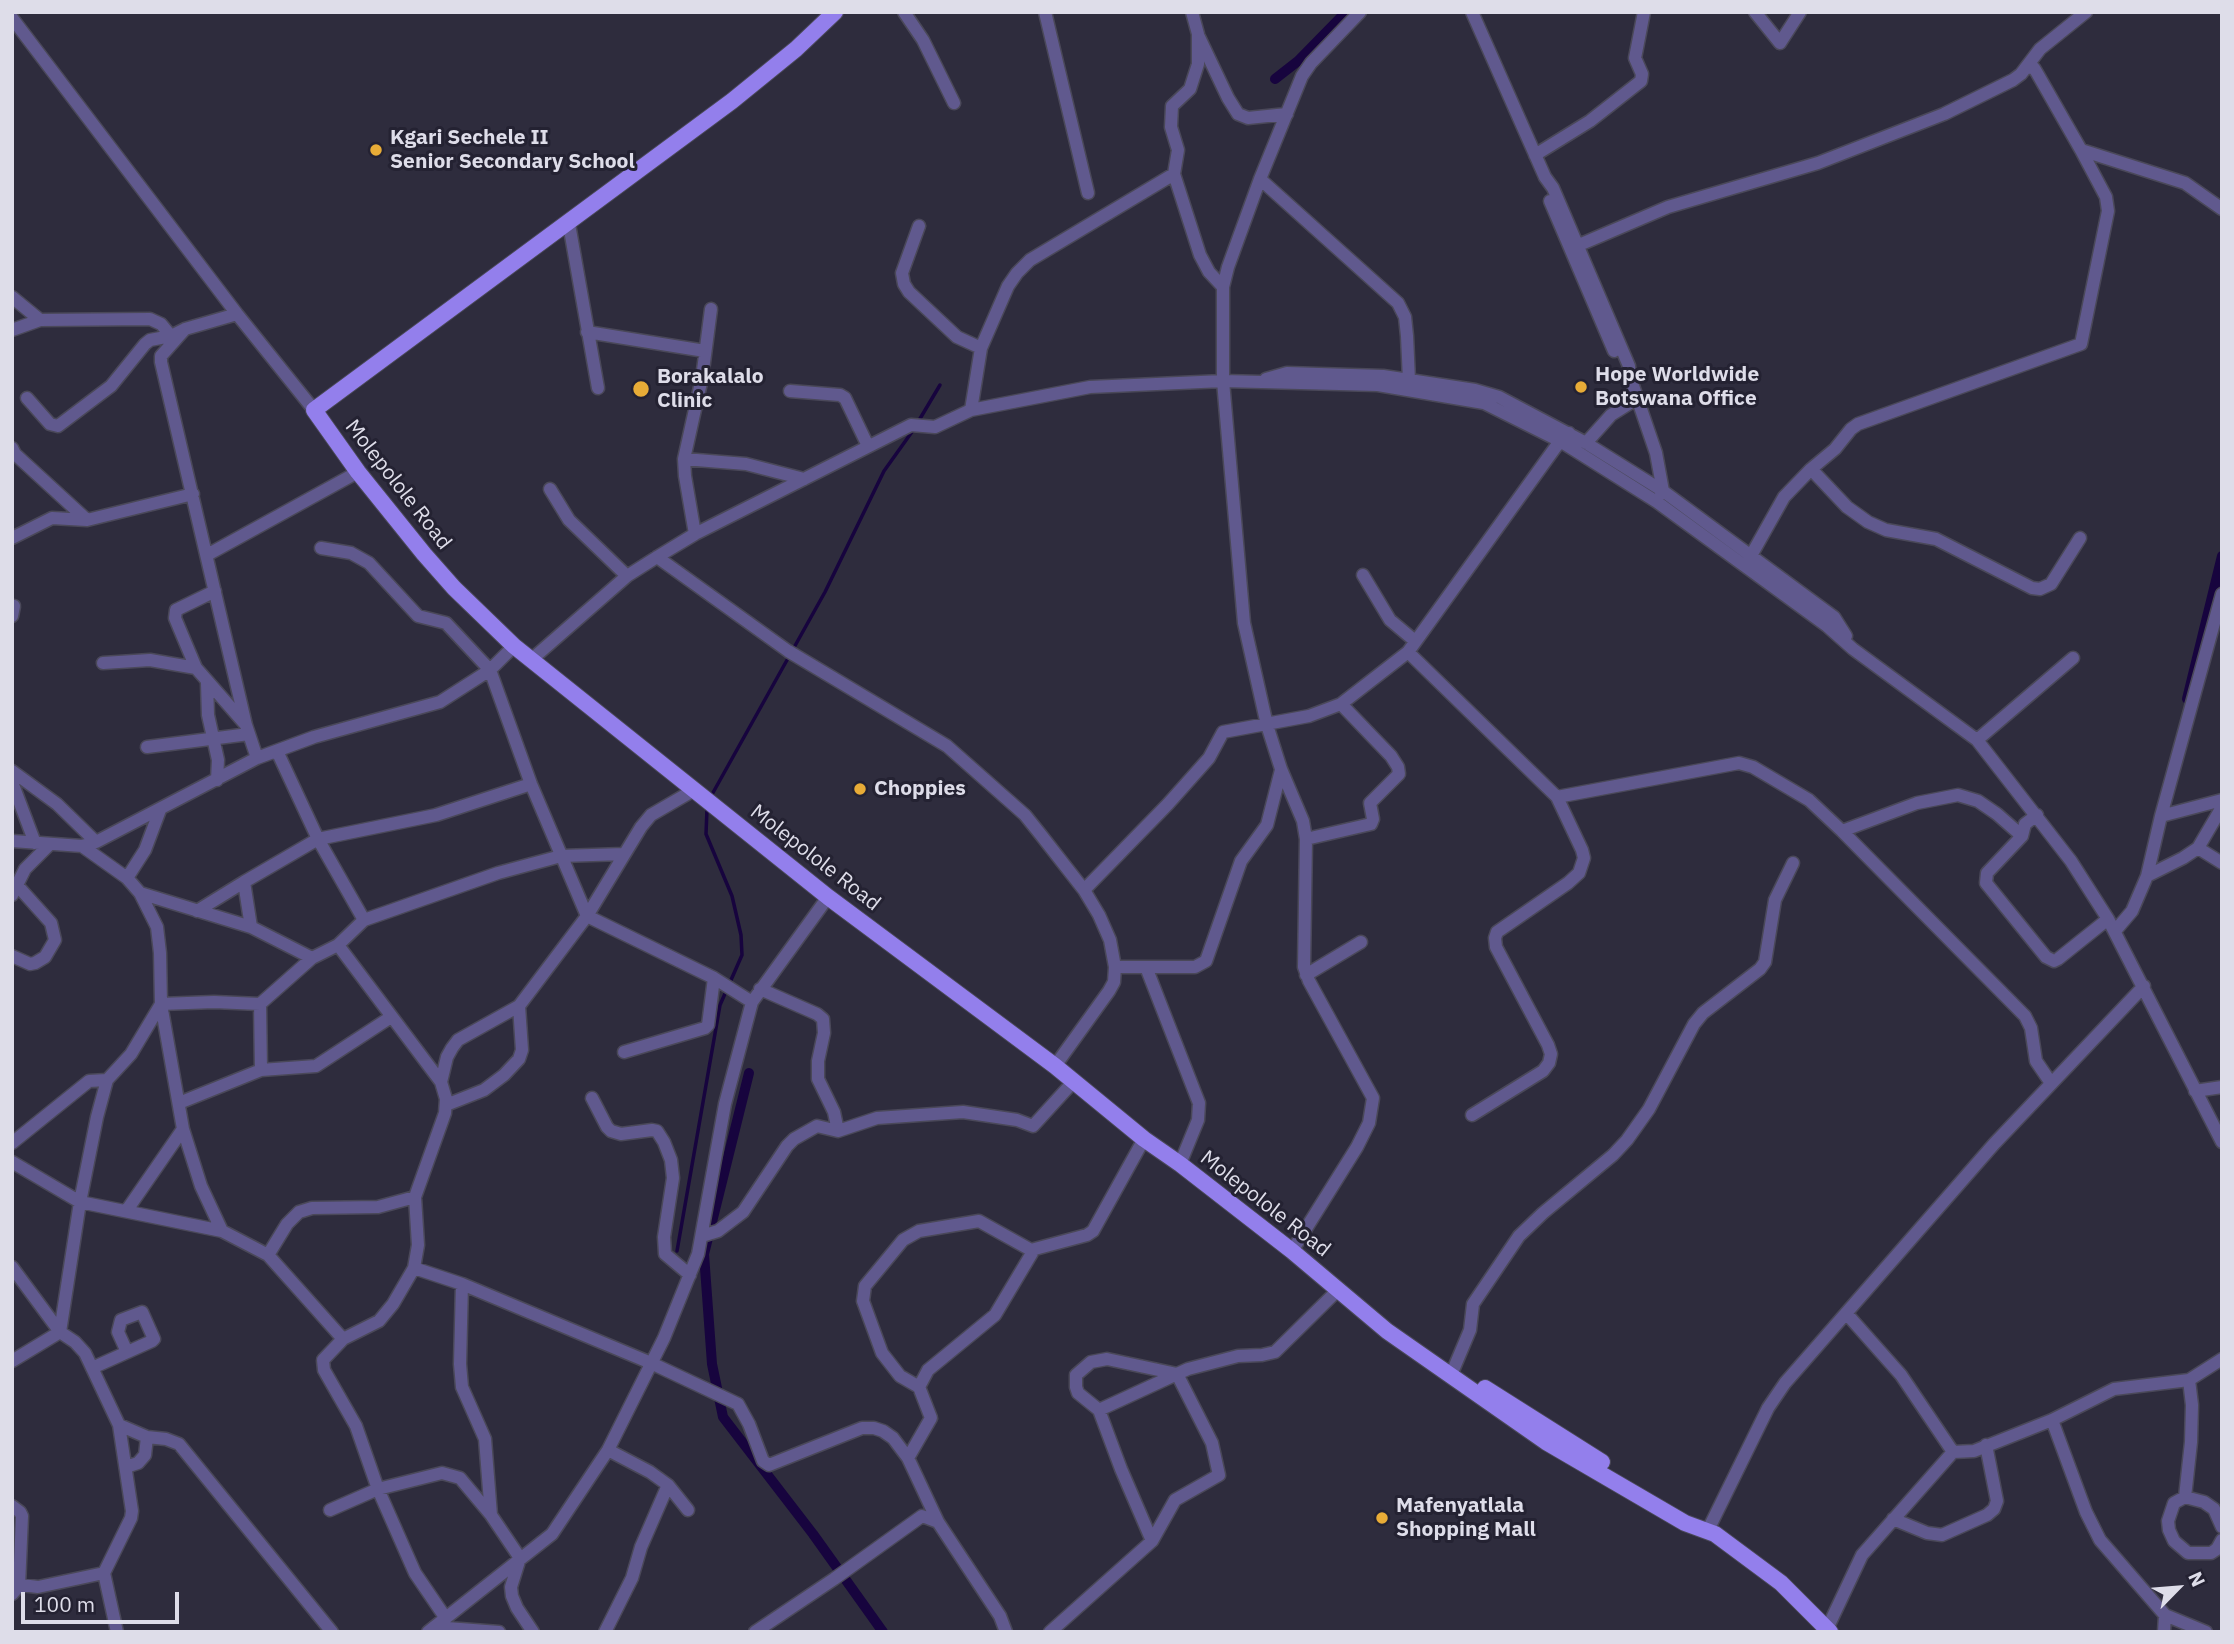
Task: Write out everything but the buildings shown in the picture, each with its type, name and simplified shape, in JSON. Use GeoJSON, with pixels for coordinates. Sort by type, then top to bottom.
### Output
{"type":"FeatureCollection","features":[{"type":"Feature","properties":{"kind":"main road"},"geometry":{"type":"LineString","coordinates":[[314,410],[732,102],[796,50],[835,12]]}},
{"type":"Feature","properties":{"kind":"main road","name":"Molepolole Road"},"geometry":{"type":"LineString","coordinates":[[314,410],[358,472],[454,588],[531,660],[828,897],[1055,1066],[1144,1139],[1292,1251],[1387,1331],[1546,1442],[1685,1523],[1704,1529]]}},
{"type":"Feature","properties":{"kind":"main road","name":"Molepolole Road"},"geometry":{"type":"LineString","coordinates":[[1339,1289],[1454,1368],[1690,1516],[1704,1529],[1781,1583],[1828,1630]]}},
{"type":"Feature","properties":{"kind":"street"},"geometry":{"type":"LineString","coordinates":[[904,12],[923,40],[954,103]]}},
{"type":"Feature","properties":{"kind":"street"},"geometry":{"type":"LineString","coordinates":[[1045,12],[1088,193]]}},
{"type":"Feature","properties":{"kind":"street"},"geometry":{"type":"LineString","coordinates":[[1192,12],[1198,34],[1238,114],[1248,118],[1287,114]]}},
{"type":"Feature","properties":{"kind":"street"},"geometry":{"type":"LineString","coordinates":[[1292,1251],[1357,1147],[1373,1110],[1370,1090],[1306,975],[1303,960],[1306,839],[1300,814],[1281,769],[1267,725],[1244,623],[1223,381],[1223,287],[1260,179],[1302,76],[1360,12]]}},
{"type":"Feature","properties":{"kind":"street"},"geometry":{"type":"LineString","coordinates":[[1472,12],[1578,245],[1581,264]]}},
{"type":"Feature","properties":{"kind":"street"},"geometry":{"type":"LineString","coordinates":[[1535,155],[1590,121],[1641,81],[1642,74],[1635,58],[1644,12]]}},
{"type":"Feature","properties":{"kind":"street"},"geometry":{"type":"LineString","coordinates":[[1755,12],[1780,43],[1800,12]]}},
{"type":"Feature","properties":{"kind":"street"},"geometry":{"type":"LineString","coordinates":[[1578,245],[1668,207],[1818,163],[1944,114],[2013,80],[2040,49],[2086,12]]}},
{"type":"Feature","properties":{"kind":"street"},"geometry":{"type":"LineString","coordinates":[[12,18],[237,314],[314,410]]}},
{"type":"Feature","properties":{"kind":"street"},"geometry":{"type":"LineString","coordinates":[[12,42],[23,31]]}},
{"type":"Feature","properties":{"kind":"street"},"geometry":{"type":"LineString","coordinates":[[1198,34],[1198,64],[1191,89],[1172,106],[1170,115],[1178,150],[1174,174],[1200,255],[1209,272],[1223,287]]}},
{"type":"Feature","properties":{"kind":"street"},"geometry":{"type":"LineString","coordinates":[[1747,562],[1784,498],[1858,424],[2081,344],[2108,211],[2106,197],[2034,68],[2027,67]]}},
{"type":"Feature","properties":{"kind":"street"},"geometry":{"type":"LineString","coordinates":[[2081,150],[2185,183],[2222,209]]}},
{"type":"Feature","properties":{"kind":"street"},"geometry":{"type":"LineString","coordinates":[[971,410],[981,348],[1008,286],[1030,260],[1174,174]]}},
{"type":"Feature","properties":{"kind":"street"},"geometry":{"type":"LineString","coordinates":[[1545,177],[1546,192],[1581,264],[1638,398],[1656,453],[1660,497]]}},
{"type":"Feature","properties":{"kind":"street"},"geometry":{"type":"LineString","coordinates":[[1260,179],[1398,303],[1406,327],[1407,384]]}},
{"type":"Feature","properties":{"kind":"street"},"geometry":{"type":"LineString","coordinates":[[569,224],[598,388]]}},
{"type":"Feature","properties":{"kind":"street"},"geometry":{"type":"LineString","coordinates":[[919,226],[902,273],[904,284],[957,337],[981,348]]}},
{"type":"Feature","properties":{"kind":"street"},"geometry":{"type":"LineString","coordinates":[[12,298],[40,320]]}},
{"type":"Feature","properties":{"kind":"street"},"geometry":{"type":"LineString","coordinates":[[695,534],[684,475],[684,459],[711,309]]}},
{"type":"Feature","properties":{"kind":"street"},"geometry":{"type":"LineString","coordinates":[[27,398],[50,424],[58,426],[111,386],[145,344],[237,314]]}},
{"type":"Feature","properties":{"kind":"street"},"geometry":{"type":"LineString","coordinates":[[12,330],[40,320],[150,319],[161,324],[165,337],[160,356],[247,730],[257,758]]}},
{"type":"Feature","properties":{"kind":"street"},"geometry":{"type":"LineString","coordinates":[[160,356],[185,329]]}},
{"type":"Feature","properties":{"kind":"street"},"geometry":{"type":"LineString","coordinates":[[587,332],[705,351]]}},
{"type":"Feature","properties":{"kind":"street"},"geometry":{"type":"LineString","coordinates":[[531,660],[628,576],[657,557],[695,534],[868,446],[912,425],[934,426],[971,410],[1090,387],[1256,382],[1287,373],[1383,376],[1407,384],[1486,392],[1660,497]]}},
{"type":"Feature","properties":{"kind":"street"},"geometry":{"type":"LineString","coordinates":[[790,391],[840,395],[845,398],[868,446]]}},
{"type":"Feature","properties":{"kind":"street"},"geometry":{"type":"LineString","coordinates":[[1586,443],[1611,415],[1638,398]]}},
{"type":"Feature","properties":{"kind":"street"},"geometry":{"type":"LineString","coordinates":[[1564,437],[1586,443],[1660,497],[1747,562],[1853,649],[1978,740],[2071,861],[2108,919],[2222,1142]]}},
{"type":"Feature","properties":{"kind":"street"},"geometry":{"type":"LineString","coordinates":[[1084,890],[1209,758],[1223,732],[1308,716],[1341,704],[1412,646],[1564,437]]}},
{"type":"Feature","properties":{"kind":"street"},"geometry":{"type":"LineString","coordinates":[[13,452],[86,520]]}},
{"type":"Feature","properties":{"kind":"street"},"geometry":{"type":"LineString","coordinates":[[684,459],[746,464],[804,479]]}},
{"type":"Feature","properties":{"kind":"street"},"geometry":{"type":"LineString","coordinates":[[1811,469],[1847,507],[1868,522],[1886,530],[1936,539],[2032,588],[2040,589],[2051,584],[2080,538]]}},
{"type":"Feature","properties":{"kind":"street"},"geometry":{"type":"LineString","coordinates":[[207,555],[358,472]]}},
{"type":"Feature","properties":{"kind":"street"},"geometry":{"type":"LineString","coordinates":[[550,489],[569,520],[628,576]]}},
{"type":"Feature","properties":{"kind":"street"},"geometry":{"type":"LineString","coordinates":[[12,538],[52,518],[86,520],[192,494]]}},
{"type":"Feature","properties":{"kind":"street"},"geometry":{"type":"LineString","coordinates":[[321,548],[351,553],[369,563],[418,616],[446,623],[490,670],[531,784],[587,916],[714,978],[752,1002]]}},
{"type":"Feature","properties":{"kind":"street"},"geometry":{"type":"LineString","coordinates":[[657,557],[788,651],[947,746],[1026,815],[1084,890],[1099,915],[1110,940],[1115,967],[1114,982],[1109,992],[1055,1066]]}},
{"type":"Feature","properties":{"kind":"street"},"geometry":{"type":"LineString","coordinates":[[1363,575],[1390,620],[1412,646],[1557,797],[1582,850],[1583,865],[1579,873],[1501,928],[1495,938],[1496,947],[1548,1045],[1551,1054],[1549,1063],[1543,1070],[1472,1115]]}},
{"type":"Feature","properties":{"kind":"street"},"geometry":{"type":"LineString","coordinates":[[215,591],[179,609],[175,614],[196,668],[247,730]]}},
{"type":"Feature","properties":{"kind":"street"},"geometry":{"type":"LineString","coordinates":[[2115,932],[2132,911],[2147,876],[2222,593]]}},
{"type":"Feature","properties":{"kind":"street"},"geometry":{"type":"LineString","coordinates":[[12,841],[82,846],[96,842],[257,758],[314,737],[440,702],[490,670],[514,646]]}},
{"type":"Feature","properties":{"kind":"street"},"geometry":{"type":"LineString","coordinates":[[1978,740],[2073,658]]}},
{"type":"Feature","properties":{"kind":"street"},"geometry":{"type":"LineString","coordinates":[[103,663],[150,660],[196,668]]}},
{"type":"Feature","properties":{"kind":"street"},"geometry":{"type":"LineString","coordinates":[[207,682],[208,715],[218,760],[217,780]]}},
{"type":"Feature","properties":{"kind":"street"},"geometry":{"type":"LineString","coordinates":[[1306,839],[1371,824],[1373,819],[1370,803],[1399,774],[1391,757],[1341,704]]}},
{"type":"Feature","properties":{"kind":"street"},"geometry":{"type":"LineString","coordinates":[[147,747],[213,739],[247,730]]}},
{"type":"Feature","properties":{"kind":"street"},"geometry":{"type":"LineString","coordinates":[[277,751],[318,839],[364,920]]}},
{"type":"Feature","properties":{"kind":"street"},"geometry":{"type":"LineString","coordinates":[[1557,797],[1726,765],[1747,764],[1809,800],[2025,1016],[2031,1028],[2036,1060],[2051,1083]]}},
{"type":"Feature","properties":{"kind":"street"},"geometry":{"type":"LineString","coordinates":[[1115,967],[1195,967],[1206,961],[1241,861],[1267,825],[1281,769]]}},
{"type":"Feature","properties":{"kind":"street"},"geometry":{"type":"LineString","coordinates":[[12,771],[57,804],[96,842]]}},
{"type":"Feature","properties":{"kind":"street"},"geometry":{"type":"LineString","coordinates":[[12,782],[35,843]]}},
{"type":"Feature","properties":{"kind":"street"},"geometry":{"type":"LineString","coordinates":[[197,911],[318,839],[436,816],[531,784]]}},
{"type":"Feature","properties":{"kind":"street"},"geometry":{"type":"LineString","coordinates":[[441,1082],[447,1057],[458,1040],[519,1006],[587,916],[651,815],[694,790]]}},
{"type":"Feature","properties":{"kind":"street"},"geometry":{"type":"LineString","coordinates":[[1842,831],[1917,803],[1958,796],[1978,801],[2022,836]]}},
{"type":"Feature","properties":{"kind":"street"},"geometry":{"type":"LineString","coordinates":[[2161,816],[2222,800]]}},
{"type":"Feature","properties":{"kind":"street"},"geometry":{"type":"LineString","coordinates":[[2147,876],[2197,848],[2222,807]]}},
{"type":"Feature","properties":{"kind":"street"},"geometry":{"type":"LineString","coordinates":[[127,878],[145,850],[160,810]]}},
{"type":"Feature","properties":{"kind":"street"},"geometry":{"type":"LineString","coordinates":[[2037,815],[2025,824],[2022,836],[1987,873],[1986,883],[2046,957],[2054,961],[2108,919]]}},
{"type":"Feature","properties":{"kind":"street"},"geometry":{"type":"LineString","coordinates":[[12,956],[30,964],[35,963],[45,957],[55,940],[51,923],[14,890],[25,869],[50,844]]}},
{"type":"Feature","properties":{"kind":"street"},"geometry":{"type":"LineString","coordinates":[[82,846],[127,878],[140,893],[156,927],[160,953],[161,1004],[183,1129],[201,1186],[222,1231]]}},
{"type":"Feature","properties":{"kind":"street"},"geometry":{"type":"LineString","coordinates":[[2197,848],[2222,863]]}},
{"type":"Feature","properties":{"kind":"street"},"geometry":{"type":"LineString","coordinates":[[161,1004],[260,1004],[312,958],[338,945],[364,920],[498,873],[561,856],[624,854]]}},
{"type":"Feature","properties":{"kind":"street"},"geometry":{"type":"LineString","coordinates":[[1454,1368],[1469,1330],[1473,1304],[1519,1236],[1628,1140],[1649,1109],[1694,1024],[1703,1013],[1760,969],[1765,962],[1775,900],[1793,863]]}},
{"type":"Feature","properties":{"kind":"street"},"geometry":{"type":"LineString","coordinates":[[244,883],[251,927]]}},
{"type":"Feature","properties":{"kind":"street"},"geometry":{"type":"LineString","coordinates":[[140,893],[251,927],[312,958]]}},
{"type":"Feature","properties":{"kind":"street"},"geometry":{"type":"LineString","coordinates":[[431,1629],[558,1527],[608,1450],[664,1338],[698,1254],[725,1104],[752,1002],[828,897]]}},
{"type":"Feature","properties":{"kind":"street"},"geometry":{"type":"LineString","coordinates":[[156,927],[170,904]]}},
{"type":"Feature","properties":{"kind":"street"},"geometry":{"type":"LineString","coordinates":[[1306,975],[1361,942]]}},
{"type":"Feature","properties":{"kind":"street"},"geometry":{"type":"LineString","coordinates":[[338,945],[441,1082],[446,1105],[415,1196],[418,1245],[414,1268],[394,1304],[379,1321],[343,1339],[325,1357],[323,1366],[356,1426],[378,1489],[415,1573],[445,1617]]}},
{"type":"Feature","properties":{"kind":"street"},"geometry":{"type":"LineString","coordinates":[[1146,967],[1199,1103],[1198,1120],[1180,1164]]}},
{"type":"Feature","properties":{"kind":"street"},"geometry":{"type":"LineString","coordinates":[[624,1052],[705,1028],[708,1025],[714,978]]}},
{"type":"Feature","properties":{"kind":"street"},"geometry":{"type":"LineString","coordinates":[[1704,1529],[1776,1395],[1994,1144],[2144,986]]}},
{"type":"Feature","properties":{"kind":"street"},"geometry":{"type":"LineString","coordinates":[[760,989],[817,1014],[822,1019],[824,1033],[818,1061],[818,1079],[834,1112],[838,1131]]}},
{"type":"Feature","properties":{"kind":"street"},"geometry":{"type":"LineString","coordinates":[[60,1332],[80,1202],[107,1080],[131,1054],[161,1004]]}},
{"type":"Feature","properties":{"kind":"street"},"geometry":{"type":"LineString","coordinates":[[260,1004],[261,1070]]}},
{"type":"Feature","properties":{"kind":"street"},"geometry":{"type":"LineString","coordinates":[[446,1105],[484,1090],[519,1059],[522,1050],[519,1006]]}},
{"type":"Feature","properties":{"kind":"street"},"geometry":{"type":"LineString","coordinates":[[179,1103],[261,1070],[316,1066],[391,1017]]}},
{"type":"Feature","properties":{"kind":"street"},"geometry":{"type":"LineString","coordinates":[[12,1143],[89,1081],[107,1080]]}},
{"type":"Feature","properties":{"kind":"street"},"geometry":{"type":"LineString","coordinates":[[702,1236],[718,1231],[748,1208],[766,1175],[794,1139],[817,1126],[838,1131],[877,1118],[963,1112],[1017,1120],[1033,1126],[1074,1081]]}},
{"type":"Feature","properties":{"kind":"street"},"geometry":{"type":"LineString","coordinates":[[2195,1091],[2222,1087]]}},
{"type":"Feature","properties":{"kind":"street"},"geometry":{"type":"LineString","coordinates":[[592,1098],[611,1131],[621,1134],[652,1130],[657,1132],[664,1142],[671,1160],[673,1178],[664,1237],[665,1254],[690,1275]]}},
{"type":"Feature","properties":{"kind":"street"},"geometry":{"type":"LineString","coordinates":[[127,1210],[183,1129]]}},
{"type":"Feature","properties":{"kind":"street"},"geometry":{"type":"LineString","coordinates":[[908,1458],[931,1418],[919,1387],[900,1376],[882,1353],[863,1301],[865,1286],[903,1240],[919,1231],[979,1221],[1031,1250],[1087,1236],[1093,1231],[1144,1139]]}},
{"type":"Feature","properties":{"kind":"street"},"geometry":{"type":"LineString","coordinates":[[12,1162],[80,1202],[222,1231],[268,1255],[343,1339]]}},
{"type":"Feature","properties":{"kind":"street"},"geometry":{"type":"LineString","coordinates":[[268,1255],[287,1224],[299,1212],[312,1208],[378,1207],[415,1196]]}},
{"type":"Feature","properties":{"kind":"street"},"geometry":{"type":"LineString","coordinates":[[919,1387],[932,1366],[995,1315],[1032,1253],[1031,1250]]}},
{"type":"Feature","properties":{"kind":"street"},"geometry":{"type":"LineString","coordinates":[[12,1267],[60,1332],[80,1347],[119,1425],[131,1518],[104,1573],[115,1629]]}},
{"type":"Feature","properties":{"kind":"street"},"geometry":{"type":"LineString","coordinates":[[414,1268],[461,1284],[651,1363],[738,1404],[763,1461],[769,1465],[862,1428],[874,1428],[893,1438],[908,1458],[938,1522],[1000,1616],[1006,1632]]}},
{"type":"Feature","properties":{"kind":"street"},"geometry":{"type":"LineString","coordinates":[[461,1284],[462,1387],[485,1438],[491,1515]]}},
{"type":"Feature","properties":{"kind":"street"},"geometry":{"type":"LineString","coordinates":[[1099,1410],[1177,1374],[1238,1356],[1262,1356],[1275,1352],[1339,1289]]}},
{"type":"Feature","properties":{"kind":"street"},"geometry":{"type":"LineString","coordinates":[[1846,1313],[1901,1376],[1953,1452]]}},
{"type":"Feature","properties":{"kind":"street"},"geometry":{"type":"LineString","coordinates":[[12,1361],[60,1332]]}},
{"type":"Feature","properties":{"kind":"street"},"geometry":{"type":"LineString","coordinates":[[92,1368],[127,1352]]}},
{"type":"Feature","properties":{"kind":"street"},"geometry":{"type":"LineString","coordinates":[[1152,1541],[1099,1410],[1082,1396],[1076,1387],[1076,1375],[1091,1362],[1107,1359],[1177,1374]]}},
{"type":"Feature","properties":{"kind":"street"},"geometry":{"type":"LineString","coordinates":[[1828,1630],[1862,1555],[1953,1452],[1974,1451],[2052,1420],[2114,1390],[2189,1380],[2222,1360]]}},
{"type":"Feature","properties":{"kind":"street"},"geometry":{"type":"LineString","coordinates":[[1050,1632],[1152,1541],[1175,1500],[1219,1475],[1212,1443],[1177,1374]]}},
{"type":"Feature","properties":{"kind":"street"},"geometry":{"type":"LineString","coordinates":[[2185,1497],[2192,1418],[2189,1380]]}},
{"type":"Feature","properties":{"kind":"street"},"geometry":{"type":"LineString","coordinates":[[2052,1420],[2086,1512],[2100,1540],[2165,1615],[2206,1632]]}},
{"type":"Feature","properties":{"kind":"street"},"geometry":{"type":"LineString","coordinates":[[119,1425],[147,1437],[166,1439],[179,1444],[332,1632]]}},
{"type":"Feature","properties":{"kind":"street"},"geometry":{"type":"LineString","coordinates":[[126,1467],[138,1463],[145,1454],[147,1437]]}},
{"type":"Feature","properties":{"kind":"street"},"geometry":{"type":"LineString","coordinates":[[1893,1518],[1927,1533],[1942,1535],[1987,1515],[1997,1501],[1986,1445]]}},
{"type":"Feature","properties":{"kind":"street"},"geometry":{"type":"LineString","coordinates":[[608,1450],[650,1472],[667,1485],[688,1510]]}},
{"type":"Feature","properties":{"kind":"street"},"geometry":{"type":"LineString","coordinates":[[330,1510],[378,1489],[449,1473],[460,1478],[491,1515],[520,1558]]}},
{"type":"Feature","properties":{"kind":"street"},"geometry":{"type":"LineString","coordinates":[[605,1632],[632,1578],[640,1547],[667,1485]]}},
{"type":"Feature","properties":{"kind":"street"},"geometry":{"type":"LineString","coordinates":[[2222,1527],[2214,1509],[2204,1502],[2185,1497],[2174,1503],[2168,1521],[2169,1530],[2180,1548],[2188,1553],[2204,1554],[2217,1549],[2222,1540]]}},
{"type":"Feature","properties":{"kind":"street"},"geometry":{"type":"LineString","coordinates":[[12,1506],[19,1510],[22,1516],[14,1588],[47,1586],[104,1573]]}},
{"type":"Feature","properties":{"kind":"street"},"geometry":{"type":"LineString","coordinates":[[755,1632],[922,1516],[938,1522]]}},
{"type":"Feature","properties":{"kind":"street"},"geometry":{"type":"LineString","coordinates":[[520,1558],[511,1587],[512,1596],[533,1632]]}},
{"type":"Feature","properties":{"kind":"street"},"geometry":{"type":"LineString","coordinates":[[2164,1632],[2165,1615]]}},
{"type":"Feature","properties":{"kind":"street"},"geometry":{"type":"LineString","coordinates":[[431,1629],[499,1632]]}},
{"type":"Feature","properties":{"kind":"waterway"},"geometry":{"type":"LineString","coordinates":[[1275,79],[1298,61],[1346,12]]}},
{"type":"Feature","properties":{"kind":"waterway"},"geometry":{"type":"LineString","coordinates":[[918,422],[940,385]]}},
{"type":"Feature","properties":{"kind":"waterway"},"geometry":{"type":"LineString","coordinates":[[710,798],[825,592],[884,471],[914,429]]}},
{"type":"Feature","properties":{"kind":"waterway"},"geometry":{"type":"LineString","coordinates":[[2187,699],[2222,556]]}},
{"type":"Feature","properties":{"kind":"waterway"},"geometry":{"type":"LineString","coordinates":[[677,1251],[720,1005],[742,955],[741,935],[732,896],[706,834],[707,809]]}},
{"type":"Feature","properties":{"kind":"waterway"},"geometry":{"type":"LineString","coordinates":[[749,1073],[704,1254],[712,1364],[723,1417],[813,1534],[883,1632]]}},
{"type":"Feature","properties":{"kind":"place","name":"Kgari Sechele II Senior Secondary School"},"geometry":{"type":"Point","coordinates":[376,150]}},
{"type":"Feature","properties":{"kind":"place","name":"Hope Worldwide Botswana Office"},"geometry":{"type":"Point","coordinates":[1581,387]}},
{"type":"Feature","properties":{"kind":"place","name":"Borakalalo Clinic"},"geometry":{"type":"Point","coordinates":[641,389]}},
{"type":"Feature","properties":{"kind":"place","name":"Choppies"},"geometry":{"type":"Point","coordinates":[860,789]}},
{"type":"Feature","properties":{"kind":"place","name":"Mafenyatlala Shopping Mall"},"geometry":{"type":"Point","coordinates":[1382,1518]}}]}
